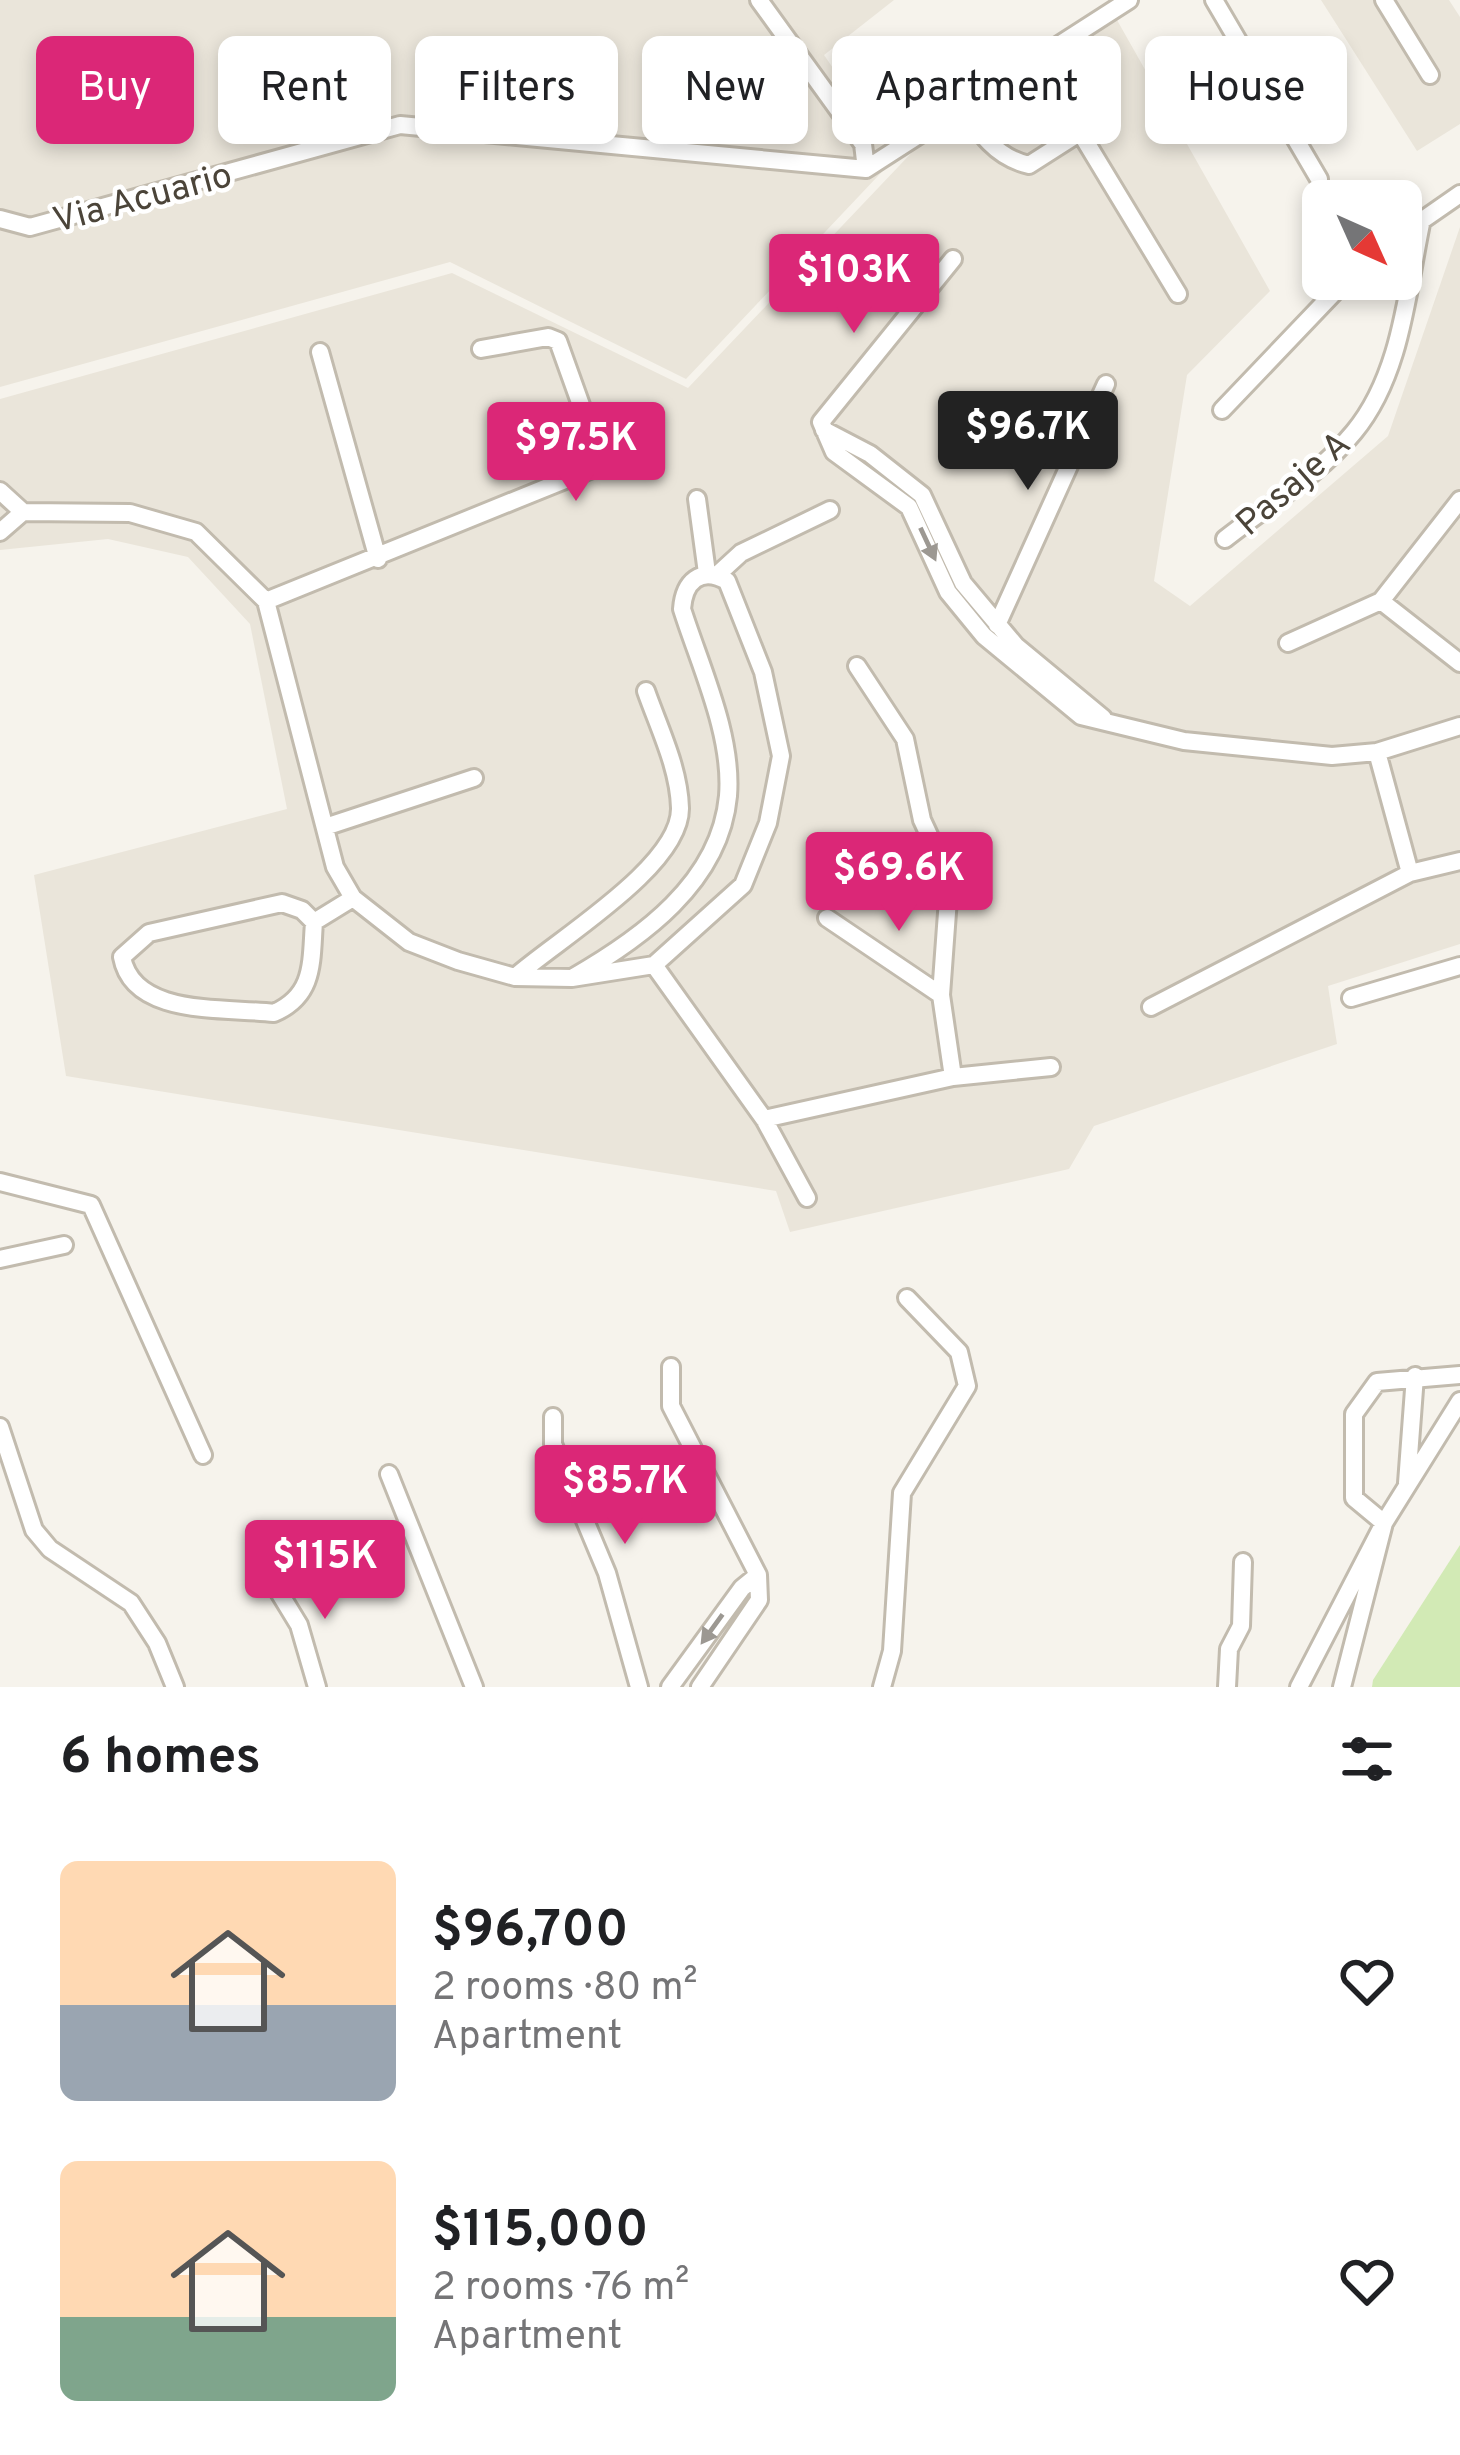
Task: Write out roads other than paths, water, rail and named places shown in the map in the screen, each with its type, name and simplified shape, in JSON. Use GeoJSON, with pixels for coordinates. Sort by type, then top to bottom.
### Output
{"type":"FeatureCollection","features":[{"type":"Feature","properties":{"kind":"street"},"geometry":{"type":"LineString","coordinates":[[758,0],[863,144],[866,169],[901,144]]}},
{"type":"Feature","properties":{"kind":"street"},"geometry":{"type":"LineString","coordinates":[[1073,36],[1129,0]]}},
{"type":"Feature","properties":{"kind":"street"},"geometry":{"type":"LineString","coordinates":[[1214,0],[1319,179]]}},
{"type":"Feature","properties":{"kind":"street"},"geometry":{"type":"LineString","coordinates":[[1384,0],[1430,75]]}},
{"type":"Feature","properties":{"kind":"street","name":"Via Acuario"},"geometry":{"type":"LineString","coordinates":[[0,219],[30,227],[400,125],[866,169]]}},
{"type":"Feature","properties":{"kind":"street"},"geometry":{"type":"LineString","coordinates":[[992,144],[997,153],[1029,165],[1062,144]]}},
{"type":"Feature","properties":{"kind":"street"},"geometry":{"type":"LineString","coordinates":[[1087,144],[1178,294]]}},
{"type":"Feature","properties":{"kind":"street"},"geometry":{"type":"LineString","coordinates":[[1422,219],[1460,194]]}},
{"type":"Feature","properties":{"kind":"street"},"geometry":{"type":"LineString","coordinates":[[953,259],[822,414],[824,430],[834,452],[909,507],[948,592],[1004,658],[1081,716],[1184,741],[1252,750],[1377,752],[1460,727]]}},
{"type":"Feature","properties":{"kind":"street"},"geometry":{"type":"LineString","coordinates":[[1222,410],[1327,300]]}},
{"type":"Feature","properties":{"kind":"street","name":"Pasaje A"},"geometry":{"type":"LineString","coordinates":[[1225,539],[1320,466],[1355,430],[1376,398],[1405,300]]}},
{"type":"Feature","properties":{"kind":"street"},"geometry":{"type":"LineString","coordinates":[[266,601],[597,467],[600,458],[558,341],[548,337],[482,349]]}},
{"type":"Feature","properties":{"kind":"street"},"geometry":{"type":"LineString","coordinates":[[320,352],[378,559]]}},
{"type":"Feature","properties":{"kind":"street"},"geometry":{"type":"LineString","coordinates":[[997,625],[1106,384]]}},
{"type":"Feature","properties":{"kind":"street"},"geometry":{"type":"LineString","coordinates":[[824,430],[843,437],[922,495],[963,583],[997,625],[1103,718]]}},
{"type":"Feature","properties":{"kind":"street"},"geometry":{"type":"LineString","coordinates":[[0,491],[23,512]]}},
{"type":"Feature","properties":{"kind":"street"},"geometry":{"type":"LineString","coordinates":[[697,499],[712,574]]}},
{"type":"Feature","properties":{"kind":"street"},"geometry":{"type":"LineString","coordinates":[[1288,643],[1381,601],[1460,500]]}},
{"type":"Feature","properties":{"kind":"street"},"geometry":{"type":"LineString","coordinates":[[572,978],[627,947],[672,907],[710,856],[728,797],[724,751],[682,609],[689,584],[830,510]]}},
{"type":"Feature","properties":{"kind":"street"},"geometry":{"type":"LineString","coordinates":[[0,532],[23,512],[130,513],[196,532],[266,601],[335,867],[353,898],[409,942],[515,976],[572,978],[653,965],[742,885],[768,823],[781,756],[764,672],[727,581],[712,574]]}},
{"type":"Feature","properties":{"kind":"street"},"geometry":{"type":"LineString","coordinates":[[1381,601],[1460,663]]}},
{"type":"Feature","properties":{"kind":"street"},"geometry":{"type":"LineString","coordinates":[[857,666],[905,739],[922,820],[942,863],[949,899],[941,994],[953,1076]]}},
{"type":"Feature","properties":{"kind":"street"},"geometry":{"type":"LineString","coordinates":[[515,976],[641,875],[675,836],[680,809],[674,770],[646,692]]}},
{"type":"Feature","properties":{"kind":"street"},"geometry":{"type":"LineString","coordinates":[[1377,752],[1410,873]]}},
{"type":"Feature","properties":{"kind":"street"},"geometry":{"type":"LineString","coordinates":[[325,827],[474,778]]}},
{"type":"Feature","properties":{"kind":"street"},"geometry":{"type":"LineString","coordinates":[[1151,1007],[1410,873],[1460,861]]}},
{"type":"Feature","properties":{"kind":"street"},"geometry":{"type":"LineString","coordinates":[[314,922],[353,898]]}},
{"type":"Feature","properties":{"kind":"street"},"geometry":{"type":"LineString","coordinates":[[282,903],[302,910],[314,922],[310,978],[302,994],[274,1013],[151,998],[125,976],[122,957],[149,933],[282,903]]}},
{"type":"Feature","properties":{"kind":"street"},"geometry":{"type":"LineString","coordinates":[[827,918],[941,994]]}},
{"type":"Feature","properties":{"kind":"street"},"geometry":{"type":"LineString","coordinates":[[653,965],[764,1120],[807,1198]]}},
{"type":"Feature","properties":{"kind":"street"},"geometry":{"type":"LineString","coordinates":[[1351,998],[1460,967]]}},
{"type":"Feature","properties":{"kind":"street"},"geometry":{"type":"LineString","coordinates":[[764,1120],[953,1076],[1051,1067]]}},
{"type":"Feature","properties":{"kind":"street"},"geometry":{"type":"LineString","coordinates":[[0,1182],[91,1204],[203,1455]]}},
{"type":"Feature","properties":{"kind":"street"},"geometry":{"type":"LineString","coordinates":[[0,1258],[64,1245]]}},
{"type":"Feature","properties":{"kind":"street"},"geometry":{"type":"LineString","coordinates":[[882,1687],[892,1651],[902,1492],[967,1386],[959,1352],[907,1298]]}},
{"type":"Feature","properties":{"kind":"street"},"geometry":{"type":"LineString","coordinates":[[671,1367],[671,1406],[758,1576],[759,1600],[700,1687]]}},
{"type":"Feature","properties":{"kind":"street"},"geometry":{"type":"LineString","coordinates":[[1384,1523],[1354,1498],[1354,1414],[1377,1382],[1460,1375]]}},
{"type":"Feature","properties":{"kind":"street"},"geometry":{"type":"LineString","coordinates":[[1406,1487],[1415,1376]]}},
{"type":"Feature","properties":{"kind":"street"},"geometry":{"type":"LineString","coordinates":[[1299,1687],[1384,1523],[1460,1401]]}},
{"type":"Feature","properties":{"kind":"street"},"geometry":{"type":"LineString","coordinates":[[553,1417],[553,1444],[607,1573],[639,1687]]}},
{"type":"Feature","properties":{"kind":"street"},"geometry":{"type":"LineString","coordinates":[[0,1426],[34,1530],[50,1549],[131,1604],[157,1643],[175,1687]]}},
{"type":"Feature","properties":{"kind":"street"},"geometry":{"type":"LineString","coordinates":[[389,1474],[474,1687]]}},
{"type":"Feature","properties":{"kind":"street"},"geometry":{"type":"LineString","coordinates":[[1342,1687],[1384,1523]]}},
{"type":"Feature","properties":{"kind":"street"},"geometry":{"type":"LineString","coordinates":[[1227,1687],[1228,1649],[1241,1626],[1243,1562]]}},
{"type":"Feature","properties":{"kind":"street"},"geometry":{"type":"LineString","coordinates":[[670,1687],[742,1588],[758,1576]]}},
{"type":"Feature","properties":{"kind":"street"},"geometry":{"type":"LineString","coordinates":[[274,1584],[298,1625],[317,1687]]}}]}
